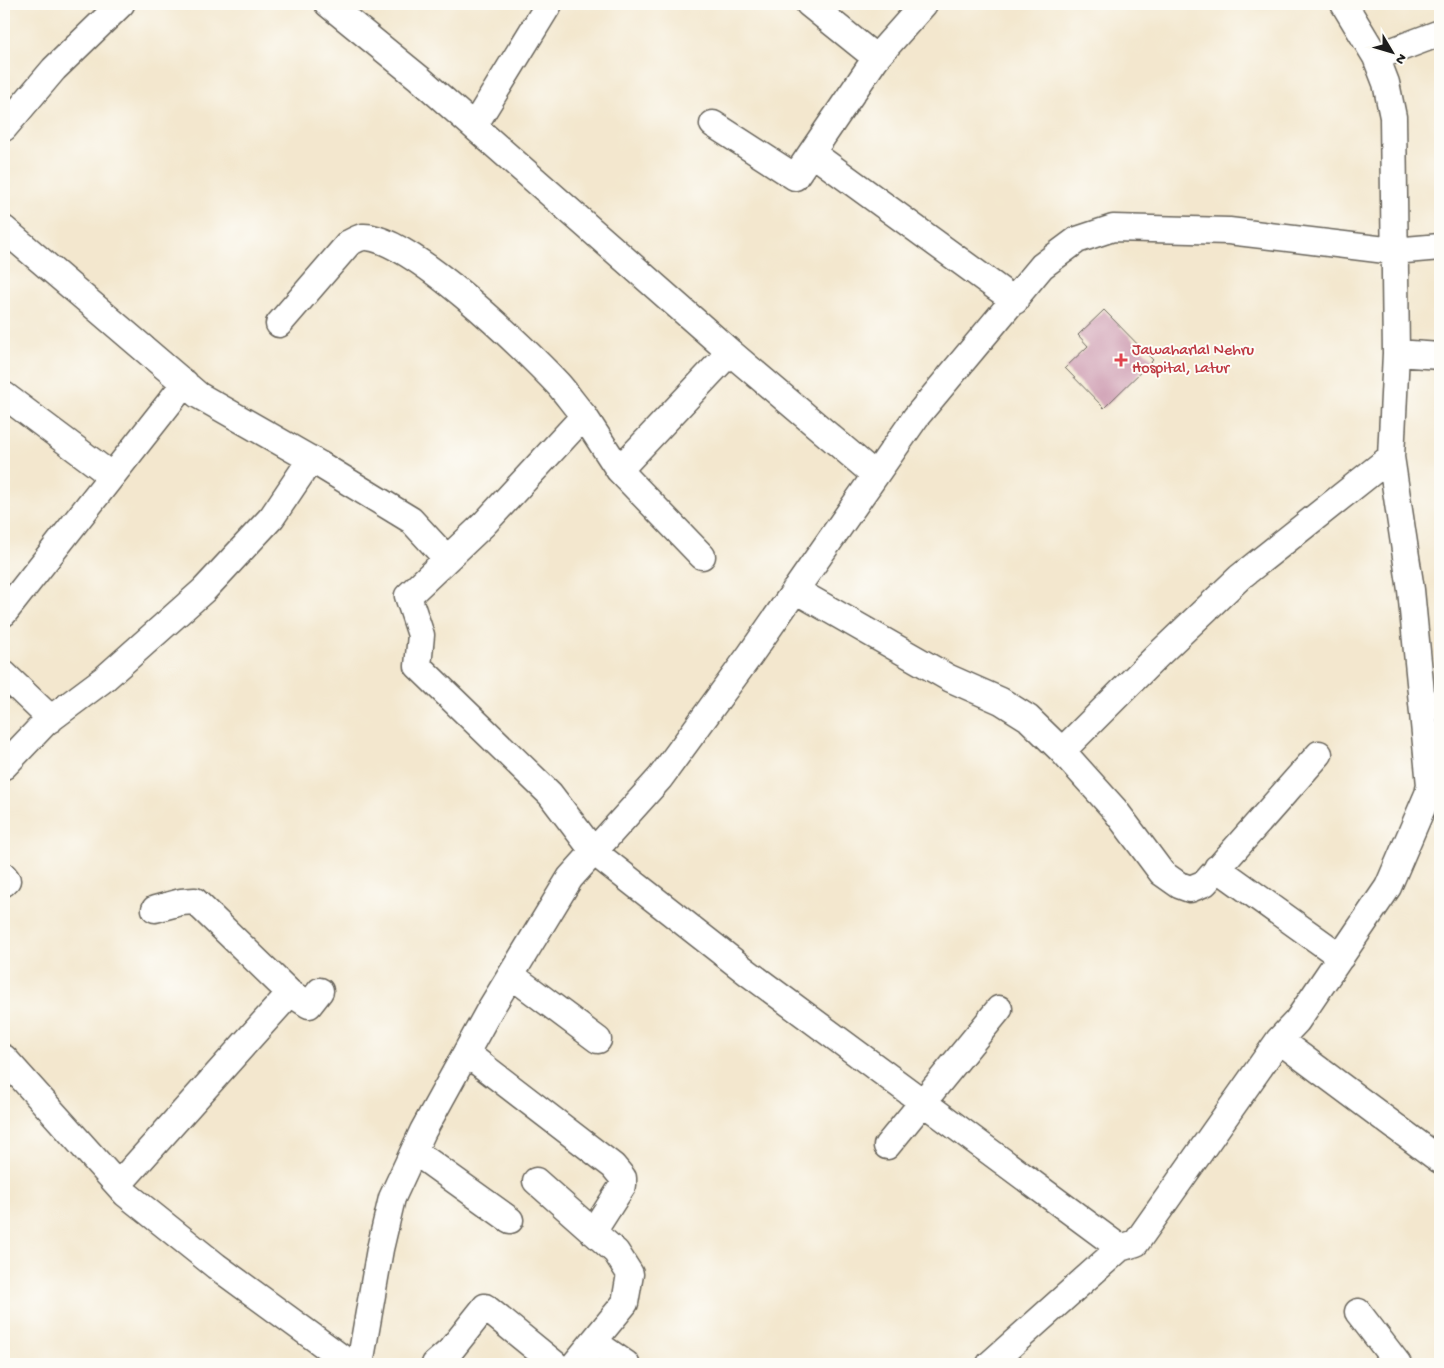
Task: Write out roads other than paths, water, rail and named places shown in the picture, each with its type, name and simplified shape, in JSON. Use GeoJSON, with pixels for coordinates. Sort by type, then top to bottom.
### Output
{"type":"FeatureCollection","features":[{"type":"Feature","properties":{"kind":"street"},"geometry":{"type":"LineString","coordinates":[[4,128],[54,69],[122,4]]}},
{"type":"Feature","properties":{"kind":"street"},"geometry":{"type":"LineString","coordinates":[[328,4],[474,126],[730,352],[876,475]]}},
{"type":"Feature","properties":{"kind":"street"},"geometry":{"type":"LineString","coordinates":[[474,126],[549,4]]}},
{"type":"Feature","properties":{"kind":"street"},"geometry":{"type":"LineString","coordinates":[[809,4],[876,58]]}},
{"type":"Feature","properties":{"kind":"street"},"geometry":{"type":"LineString","coordinates":[[713,124],[795,177],[876,58],[924,4]]}},
{"type":"Feature","properties":{"kind":"street"},"geometry":{"type":"LineString","coordinates":[[1005,1360],[1120,1248],[1136,1243],[1279,1040],[1297,1021],[1388,887],[1435,788],[1411,590],[1391,458],[1396,353],[1393,118],[1386,83],[1376,57],[1344,4]]}},
{"type":"Feature","properties":{"kind":"street"},"geometry":{"type":"LineString","coordinates":[[1376,57],[1440,33]]}},
{"type":"Feature","properties":{"kind":"street"},"geometry":{"type":"LineString","coordinates":[[812,153],[1015,301]]}},
{"type":"Feature","properties":{"kind":"street"},"geometry":{"type":"LineString","coordinates":[[4,228],[198,395],[311,459],[411,520],[447,559]]}},
{"type":"Feature","properties":{"kind":"street"},"geometry":{"type":"LineString","coordinates":[[360,1364],[380,1249],[392,1198],[414,1151],[466,1054],[570,878],[660,778],[916,417],[1015,301],[1042,266],[1077,240],[1112,228],[1229,231],[1394,252],[1440,247]]}},
{"type":"Feature","properties":{"kind":"street"},"geometry":{"type":"LineString","coordinates":[[279,324],[349,243],[362,237],[383,241],[414,258],[489,317],[558,384],[584,416],[620,470],[702,556]]}},
{"type":"Feature","properties":{"kind":"street"},"geometry":{"type":"LineString","coordinates":[[620,470],[730,352]]}},
{"type":"Feature","properties":{"kind":"street"},"geometry":{"type":"LineString","coordinates":[[1396,353],[1440,356]]}},
{"type":"Feature","properties":{"kind":"street"},"geometry":{"type":"LineString","coordinates":[[4,613],[185,383]]}},
{"type":"Feature","properties":{"kind":"street"},"geometry":{"type":"LineString","coordinates":[[4,395],[112,476]]}},
{"type":"Feature","properties":{"kind":"street"},"geometry":{"type":"LineString","coordinates":[[584,416],[484,524],[408,596],[421,636],[418,666],[550,794],[594,852],[747,972],[1120,1248]]}},
{"type":"Feature","properties":{"kind":"street"},"geometry":{"type":"LineString","coordinates":[[1062,751],[1157,656],[1240,577],[1391,458]]}},
{"type":"Feature","properties":{"kind":"street"},"geometry":{"type":"LineString","coordinates":[[4,766],[51,719],[104,678],[204,590],[272,518],[311,459]]}},
{"type":"Feature","properties":{"kind":"street"},"geometry":{"type":"LineString","coordinates":[[795,590],[949,678],[1000,701],[1028,718],[1062,751],[1114,810],[1162,873],[1179,885],[1190,889],[1205,883],[1319,754]]}},
{"type":"Feature","properties":{"kind":"street"},"geometry":{"type":"LineString","coordinates":[[4,674],[51,719]]}},
{"type":"Feature","properties":{"kind":"street"},"geometry":{"type":"LineString","coordinates":[[1217,868],[1340,957]]}},
{"type":"Feature","properties":{"kind":"street"},"geometry":{"type":"LineString","coordinates":[[4,876],[7,880],[4,883]]}},
{"type":"Feature","properties":{"kind":"street"},"geometry":{"type":"LineString","coordinates":[[154,909],[181,902],[195,901],[290,993],[309,1006],[320,991]]}},
{"type":"Feature","properties":{"kind":"street"},"geometry":{"type":"LineString","coordinates":[[511,975],[598,1040]]}},
{"type":"Feature","properties":{"kind":"street"},"geometry":{"type":"LineString","coordinates":[[118,1185],[290,993]]}},
{"type":"Feature","properties":{"kind":"street"},"geometry":{"type":"LineString","coordinates":[[887,1146],[999,1009]]}},
{"type":"Feature","properties":{"kind":"street"},"geometry":{"type":"LineString","coordinates":[[1279,1040],[1440,1160]]}},
{"type":"Feature","properties":{"kind":"street"},"geometry":{"type":"LineString","coordinates":[[466,1054],[613,1166],[622,1178],[623,1185],[593,1232]]}},
{"type":"Feature","properties":{"kind":"street"},"geometry":{"type":"LineString","coordinates":[[4,1058],[126,1194],[216,1266],[350,1364]]}},
{"type":"Feature","properties":{"kind":"street"},"geometry":{"type":"LineString","coordinates":[[414,1151],[510,1220]]}},
{"type":"Feature","properties":{"kind":"street"},"geometry":{"type":"LineString","coordinates":[[536,1181],[616,1252],[630,1274],[625,1303],[575,1364]]}},
{"type":"Feature","properties":{"kind":"street"},"geometry":{"type":"LineString","coordinates":[[435,1364],[450,1351],[485,1307],[555,1364]]}},
{"type":"Feature","properties":{"kind":"street"},"geometry":{"type":"LineString","coordinates":[[1358,1312],[1398,1364]]}},
{"type":"Feature","properties":{"kind":"street"},"geometry":{"type":"LineString","coordinates":[[594,1342],[626,1364]]}},
{"type":"Feature","properties":{"kind":"place","name":"Jawaharlal Nehru Hospital, Latur"},"geometry":{"type":"Point","coordinates":[1121,360]}}]}
